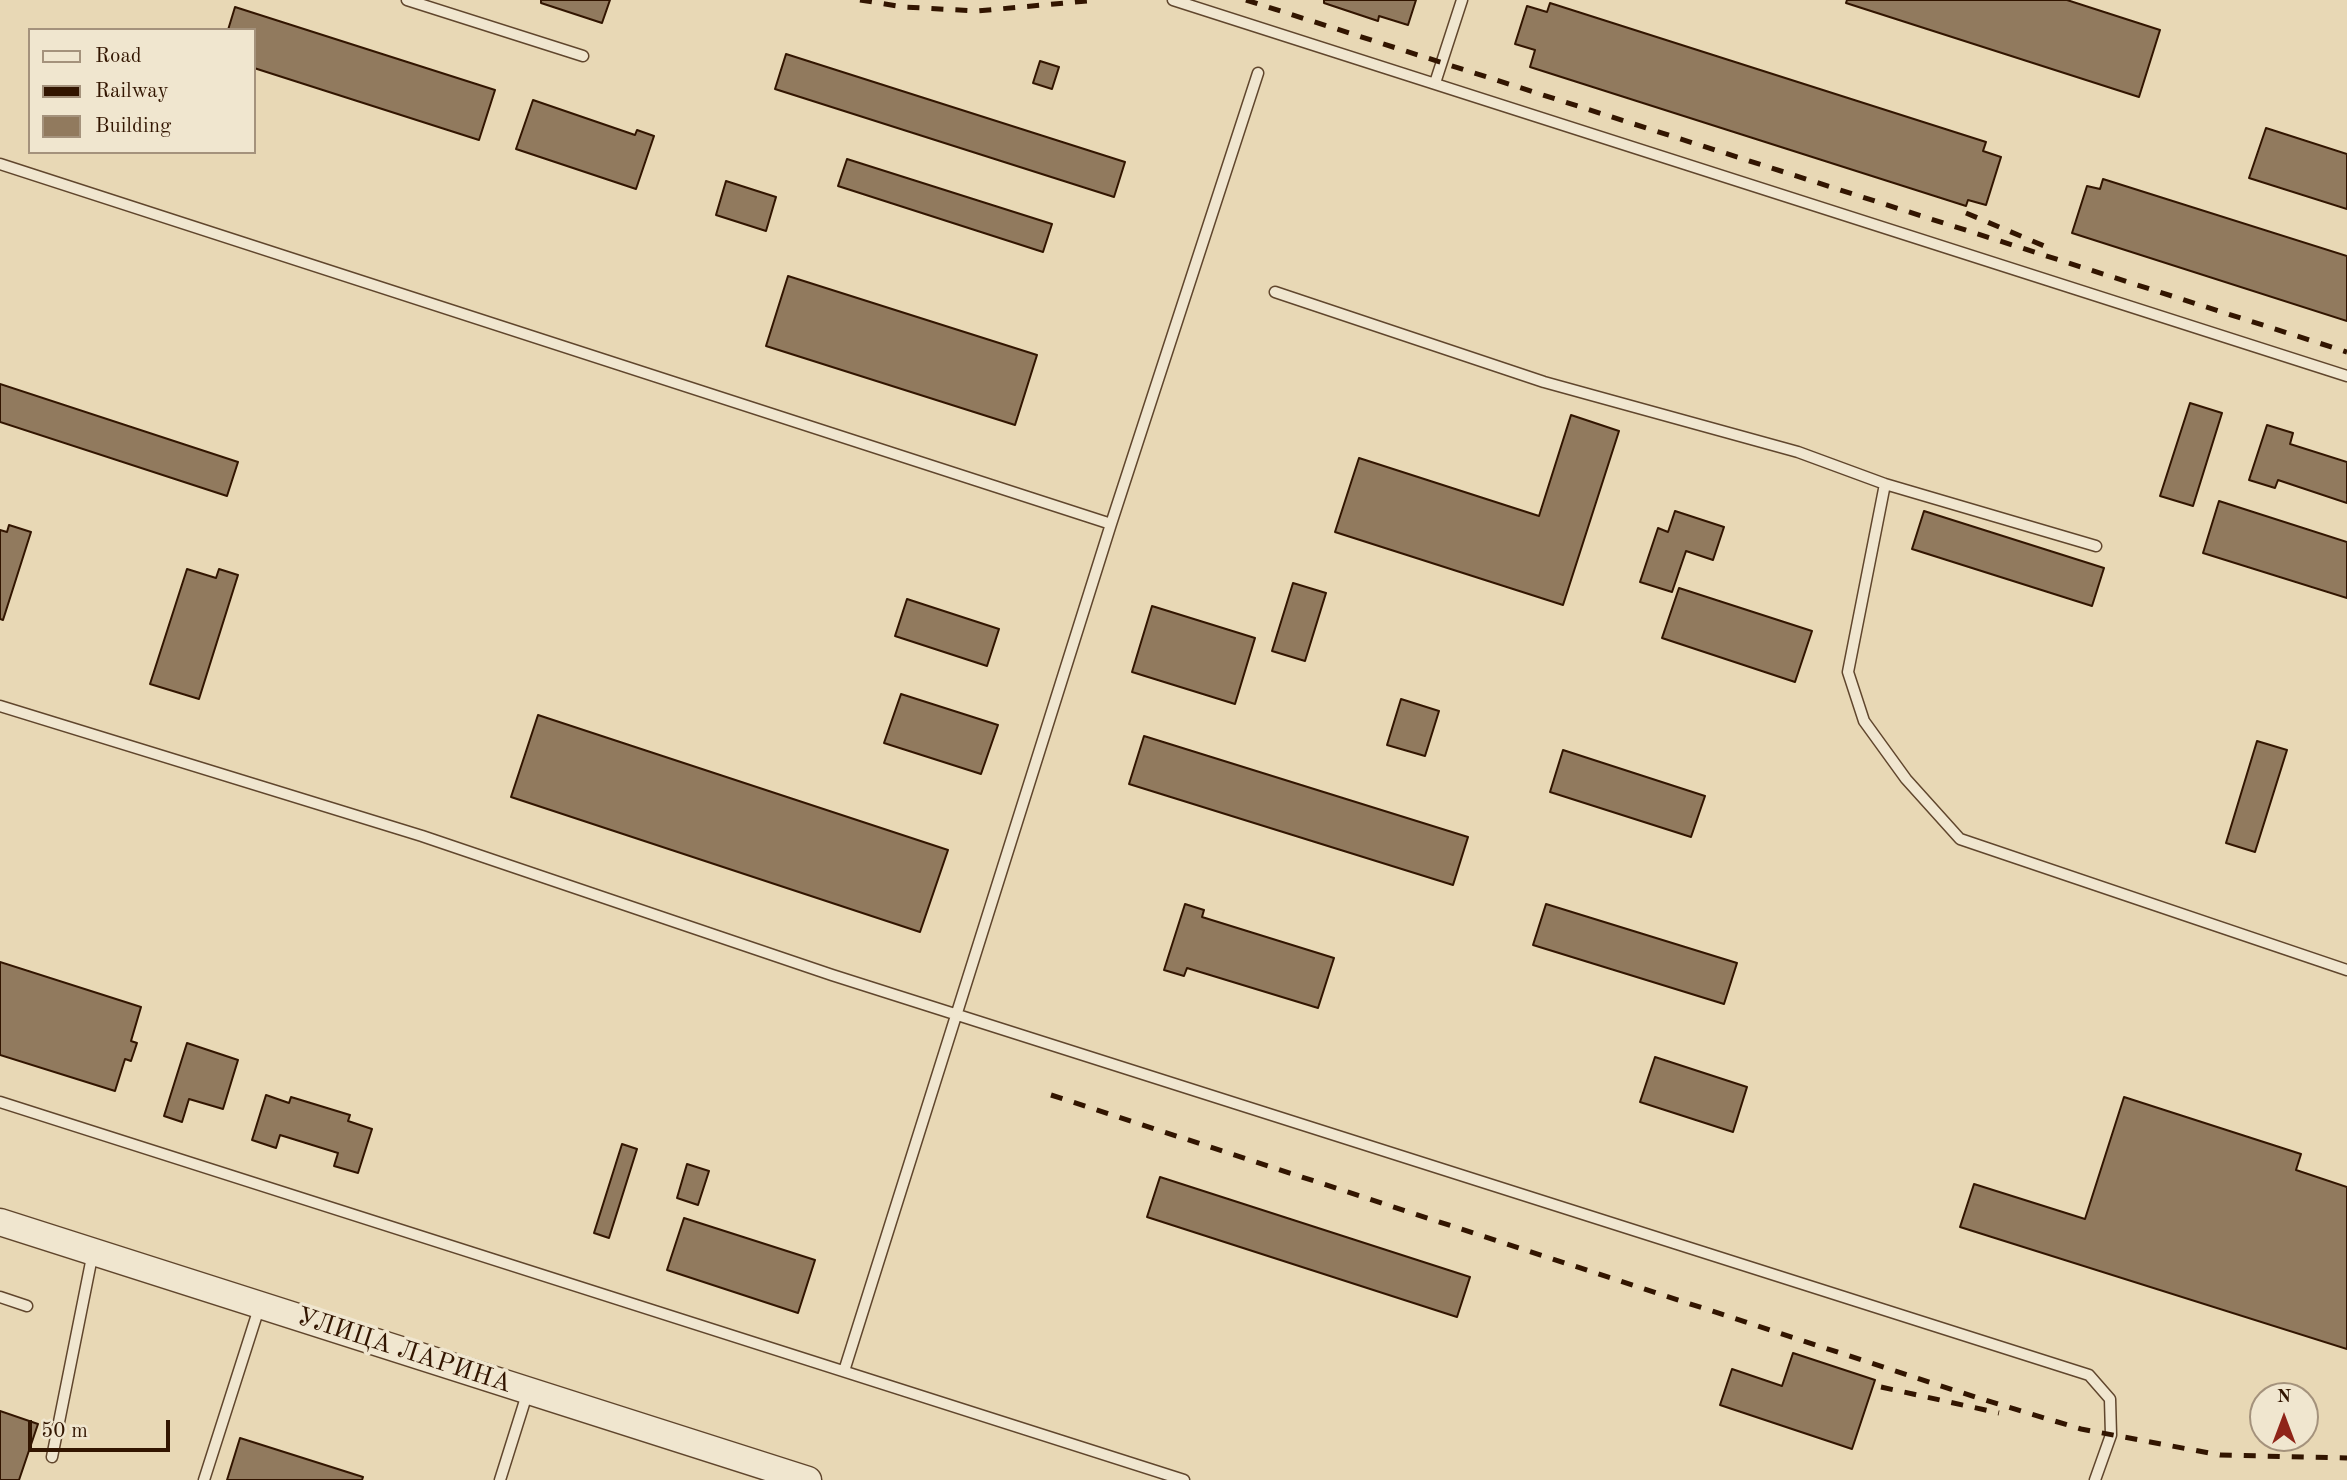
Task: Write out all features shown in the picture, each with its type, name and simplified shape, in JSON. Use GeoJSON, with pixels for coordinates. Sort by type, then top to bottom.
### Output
{"type":"FeatureCollection","features":[{"type":"Feature","properties":{"kind":"street","name":"УЛИЦА ЛАРИНА"},"geometry":{"type":"LineString","coordinates":[[0,1222],[807,1480]]}},
{"type":"Feature","properties":{"kind":"lane"},"geometry":{"type":"LineString","coordinates":[[408,0],[583,56]]}},
{"type":"Feature","properties":{"kind":"lane"},"geometry":{"type":"LineString","coordinates":[[1173,0],[2347,376]]}},
{"type":"Feature","properties":{"kind":"lane"},"geometry":{"type":"LineString","coordinates":[[1435,83],[1462,0]]}},
{"type":"Feature","properties":{"kind":"lane"},"geometry":{"type":"LineString","coordinates":[[844,1371],[1111,524],[1258,73]]}},
{"type":"Feature","properties":{"kind":"lane"},"geometry":{"type":"LineString","coordinates":[[0,164],[1111,524]]}},
{"type":"Feature","properties":{"kind":"lane"},"geometry":{"type":"LineString","coordinates":[[1275,292],[1544,382],[1798,452],[1885,484],[2096,546]]}},
{"type":"Feature","properties":{"kind":"lane"},"geometry":{"type":"LineString","coordinates":[[1885,484],[1848,672],[1864,721],[1906,779],[1960,839],[2347,970]]}},
{"type":"Feature","properties":{"kind":"lane"},"geometry":{"type":"LineString","coordinates":[[0,706],[422,836],[832,975],[2089,1375],[2110,1399],[2111,1435],[2095,1480]]}},
{"type":"Feature","properties":{"kind":"lane"},"geometry":{"type":"LineString","coordinates":[[0,1102],[1185,1480]]}},
{"type":"Feature","properties":{"kind":"lane"},"geometry":{"type":"LineString","coordinates":[[51,1457],[93,1252]]}},
{"type":"Feature","properties":{"kind":"lane"},"geometry":{"type":"LineString","coordinates":[[0,1297],[27,1306]]}},
{"type":"Feature","properties":{"kind":"lane"},"geometry":{"type":"LineString","coordinates":[[204,1480],[260,1305]]}},
{"type":"Feature","properties":{"kind":"lane"},"geometry":{"type":"LineString","coordinates":[[500,1480],[528,1391]]}},
{"type":"Feature","properties":{"kind":"building"},"geometry":{"type":"Polygon","coordinates":[[[541,0],[610,0],[602,23],[541,3],[541,0]]]}},
{"type":"Feature","properties":{"kind":"building"},"geometry":{"type":"Polygon","coordinates":[[[1324,0],[1416,0],[1408,25],[1379,16],[1378,21],[1324,3],[1324,0]]]}},
{"type":"Feature","properties":{"kind":"building"},"geometry":{"type":"Polygon","coordinates":[[[1847,0],[2067,0],[2160,30],[2139,97],[1846,3],[1847,0]]]}},
{"type":"Feature","properties":{"kind":"building"},"geometry":{"type":"Polygon","coordinates":[[[1550,3],[1986,142],[1983,151],[2001,157],[1986,205],[1968,200],[1966,206],[1530,67],[1535,50],[1515,44],[1527,6],[1547,12],[1550,3]]]}},
{"type":"Feature","properties":{"kind":"building"},"geometry":{"type":"Polygon","coordinates":[[[235,7],[495,90],[479,140],[256,69],[256,28],[229,28],[235,7]]]}},
{"type":"Feature","properties":{"kind":"building"},"geometry":{"type":"Polygon","coordinates":[[[786,54],[1125,162],[1114,197],[775,89],[786,54]]]}},
{"type":"Feature","properties":{"kind":"building"},"geometry":{"type":"Polygon","coordinates":[[[1040,61],[1059,67],[1052,89],[1033,83],[1040,61]]]}},
{"type":"Feature","properties":{"kind":"building"},"geometry":{"type":"Polygon","coordinates":[[[533,100],[635,135],[637,130],[654,136],[636,189],[516,149],[533,100]]]}},
{"type":"Feature","properties":{"kind":"building"},"geometry":{"type":"Polygon","coordinates":[[[2266,128],[2347,154],[2347,209],[2249,178],[2266,128]]]}},
{"type":"Feature","properties":{"kind":"building"},"geometry":{"type":"Polygon","coordinates":[[[847,159],[1052,224],[1043,252],[838,186],[847,159]]]}},
{"type":"Feature","properties":{"kind":"building"},"geometry":{"type":"Polygon","coordinates":[[[2103,179],[2347,256],[2347,321],[2072,233],[2087,186],[2100,189],[2103,179]]]}},
{"type":"Feature","properties":{"kind":"building"},"geometry":{"type":"Polygon","coordinates":[[[726,181],[776,197],[766,231],[716,215],[726,181]]]}},
{"type":"Feature","properties":{"kind":"building"},"geometry":{"type":"Polygon","coordinates":[[[788,276],[1037,355],[1015,425],[766,346],[788,276]]]}},
{"type":"Feature","properties":{"kind":"building"},"geometry":{"type":"Polygon","coordinates":[[[0,384],[238,462],[227,496],[0,422],[0,384]]]}},
{"type":"Feature","properties":{"kind":"building"},"geometry":{"type":"Polygon","coordinates":[[[2190,403],[2222,413],[2193,506],[2160,496],[2190,403]]]}},
{"type":"Feature","properties":{"kind":"building"},"geometry":{"type":"Polygon","coordinates":[[[1571,415],[1619,431],[1563,605],[1335,532],[1359,458],[1539,516],[1571,415]]]}},
{"type":"Feature","properties":{"kind":"building"},"geometry":{"type":"Polygon","coordinates":[[[2267,425],[2293,433],[2290,444],[2347,462],[2347,503],[2278,480],[2275,488],[2249,480],[2267,425]]]}},
{"type":"Feature","properties":{"kind":"building"},"geometry":{"type":"Polygon","coordinates":[[[2219,501],[2347,542],[2347,598],[2203,553],[2219,501]]]}},
{"type":"Feature","properties":{"kind":"building"},"geometry":{"type":"Polygon","coordinates":[[[1675,511],[1724,527],[1713,560],[1686,551],[1672,592],[1640,582],[1658,528],[1668,532],[1675,511]]]}},
{"type":"Feature","properties":{"kind":"building"},"geometry":{"type":"Polygon","coordinates":[[[1924,511],[2104,568],[2092,606],[1912,549],[1924,511]]]}},
{"type":"Feature","properties":{"kind":"building"},"geometry":{"type":"Polygon","coordinates":[[[9,525],[31,532],[3,620],[0,619],[0,530],[7,532],[9,525]]]}},
{"type":"Feature","properties":{"kind":"building"},"geometry":{"type":"Polygon","coordinates":[[[187,569],[216,578],[219,569],[238,575],[199,699],[150,684],[187,569]]]}},
{"type":"Feature","properties":{"kind":"building"},"geometry":{"type":"Polygon","coordinates":[[[1293,583],[1326,593],[1305,661],[1272,651],[1293,583]]]}},
{"type":"Feature","properties":{"kind":"building"},"geometry":{"type":"Polygon","coordinates":[[[1679,588],[1812,631],[1795,682],[1662,638],[1679,588]]]}},
{"type":"Feature","properties":{"kind":"building"},"geometry":{"type":"Polygon","coordinates":[[[907,599],[999,629],[987,666],[895,636],[907,599]]]}},
{"type":"Feature","properties":{"kind":"building"},"geometry":{"type":"Polygon","coordinates":[[[1152,606],[1255,638],[1235,704],[1132,672],[1152,606]]]}},
{"type":"Feature","properties":{"kind":"building"},"geometry":{"type":"Polygon","coordinates":[[[901,694],[998,725],[981,774],[884,743],[901,694]]]}},
{"type":"Feature","properties":{"kind":"building"},"geometry":{"type":"Polygon","coordinates":[[[1401,699],[1439,711],[1425,756],[1387,745],[1401,699]]]}},
{"type":"Feature","properties":{"kind":"building"},"geometry":{"type":"Polygon","coordinates":[[[538,715],[948,850],[920,932],[511,797],[538,715]]]}},
{"type":"Feature","properties":{"kind":"building"},"geometry":{"type":"Polygon","coordinates":[[[1144,736],[1468,837],[1453,885],[1129,784],[1144,736]]]}},
{"type":"Feature","properties":{"kind":"building"},"geometry":{"type":"Polygon","coordinates":[[[2257,741],[2287,750],[2255,852],[2226,843],[2257,741]]]}},
{"type":"Feature","properties":{"kind":"building"},"geometry":{"type":"Polygon","coordinates":[[[1563,750],[1705,796],[1691,837],[1550,792],[1563,750]]]}},
{"type":"Feature","properties":{"kind":"building"},"geometry":{"type":"Polygon","coordinates":[[[1185,904],[1204,910],[1202,917],[1334,958],[1318,1008],[1187,968],[1184,976],[1164,970],[1185,904]]]}},
{"type":"Feature","properties":{"kind":"building"},"geometry":{"type":"Polygon","coordinates":[[[1546,904],[1737,963],[1724,1004],[1533,945],[1546,904]]]}},
{"type":"Feature","properties":{"kind":"building"},"geometry":{"type":"Polygon","coordinates":[[[0,962],[141,1007],[131,1041],[137,1043],[131,1061],[125,1059],[115,1091],[0,1055],[0,962]]]}},
{"type":"Feature","properties":{"kind":"building"},"geometry":{"type":"Polygon","coordinates":[[[187,1043],[238,1060],[223,1109],[189,1099],[182,1122],[164,1116],[187,1043]]]}},
{"type":"Feature","properties":{"kind":"building"},"geometry":{"type":"Polygon","coordinates":[[[1655,1057],[1747,1087],[1733,1132],[1640,1102],[1655,1057]]]}},
{"type":"Feature","properties":{"kind":"building"},"geometry":{"type":"Polygon","coordinates":[[[266,1095],[289,1103],[291,1097],[350,1115],[348,1121],[372,1129],[358,1173],[334,1166],[338,1153],[280,1135],[276,1148],[252,1140],[266,1095]]]}},
{"type":"Feature","properties":{"kind":"building"},"geometry":{"type":"Polygon","coordinates":[[[2124,1097],[2301,1154],[2296,1170],[2347,1187],[2347,1349],[1960,1227],[1974,1184],[2085,1219],[2124,1097]]]}},
{"type":"Feature","properties":{"kind":"building"},"geometry":{"type":"Polygon","coordinates":[[[622,1144],[637,1149],[609,1238],[594,1233],[622,1144]]]}},
{"type":"Feature","properties":{"kind":"building"},"geometry":{"type":"Polygon","coordinates":[[[687,1164],[709,1171],[698,1205],[677,1198],[687,1164]]]}},
{"type":"Feature","properties":{"kind":"building"},"geometry":{"type":"Polygon","coordinates":[[[1160,1177],[1470,1277],[1457,1317],[1147,1217],[1160,1177]]]}},
{"type":"Feature","properties":{"kind":"building"},"geometry":{"type":"Polygon","coordinates":[[[684,1218],[815,1260],[798,1313],[667,1270],[684,1218]]]}},
{"type":"Feature","properties":{"kind":"building"},"geometry":{"type":"Polygon","coordinates":[[[1793,1353],[1875,1380],[1852,1449],[1720,1405],[1732,1369],[1782,1386],[1793,1353]]]}},
{"type":"Feature","properties":{"kind":"building"},"geometry":{"type":"Polygon","coordinates":[[[0,1411],[38,1424],[19,1480],[0,1480],[0,1411]]]}},
{"type":"Feature","properties":{"kind":"building"},"geometry":{"type":"Polygon","coordinates":[[[240,1438],[363,1477],[362,1480],[227,1480],[240,1438]]]}},
{"type":"Feature","properties":{"kind":"railway"},"geometry":{"type":"LineString","coordinates":[[860,0],[904,7],[977,11],[1098,0]]}},
{"type":"Feature","properties":{"kind":"railway"},"geometry":{"type":"LineString","coordinates":[[1246,0],[2347,352]]}},
{"type":"Feature","properties":{"kind":"railway"},"geometry":{"type":"LineString","coordinates":[[1966,213],[2049,248]]}},
{"type":"Feature","properties":{"kind":"railway"},"geometry":{"type":"LineString","coordinates":[[1051,1095],[1975,1397],[2081,1429],[2220,1455],[2347,1458]]}},
{"type":"Feature","properties":{"kind":"railway"},"geometry":{"type":"LineString","coordinates":[[1881,1387],[1999,1413]]}}]}
